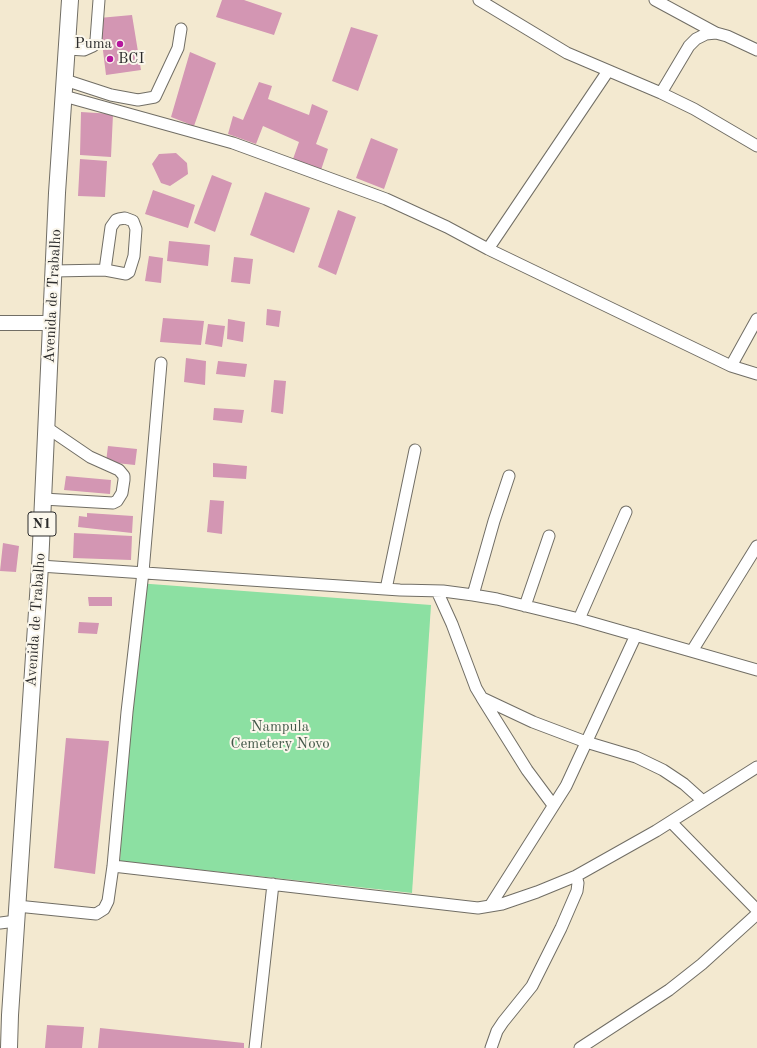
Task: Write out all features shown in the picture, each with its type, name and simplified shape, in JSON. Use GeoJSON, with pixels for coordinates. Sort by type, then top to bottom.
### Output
{"type":"FeatureCollection","features":[{"type":"Feature","properties":{"kind":"highway","name":"Avenida de Trabalho"},"geometry":{"type":"LineString","coordinates":[[9,1048],[40,566],[54,272],[70,0]]}},
{"type":"Feature","properties":{"kind":"main road"},"geometry":{"type":"LineString","coordinates":[[0,323],[52,323]]}},
{"type":"Feature","properties":{"kind":"street"},"geometry":{"type":"LineString","coordinates":[[67,50],[84,50],[93,46],[96,40],[99,0]]}},
{"type":"Feature","properties":{"kind":"street"},"geometry":{"type":"LineString","coordinates":[[479,0],[567,53],[661,93],[694,109],[757,146]]}},
{"type":"Feature","properties":{"kind":"street"},"geometry":{"type":"LineString","coordinates":[[655,0],[716,33],[757,50]]}},
{"type":"Feature","properties":{"kind":"street"},"geometry":{"type":"LineString","coordinates":[[64,88],[138,100],[155,97],[178,48],[181,29]]}},
{"type":"Feature","properties":{"kind":"street"},"geometry":{"type":"LineString","coordinates":[[661,93],[689,46],[696,39],[706,34],[716,33]]}},
{"type":"Feature","properties":{"kind":"street"},"geometry":{"type":"LineString","coordinates":[[488,249],[608,71]]}},
{"type":"Feature","properties":{"kind":"street"},"geometry":{"type":"LineString","coordinates":[[64,88],[240,145],[386,199],[447,227],[488,249],[731,366],[757,374]]}},
{"type":"Feature","properties":{"kind":"street"},"geometry":{"type":"LineString","coordinates":[[54,272],[105,270],[126,274],[130,272],[134,256],[136,230],[133,221],[125,218],[119,219],[116,220],[111,227],[105,270]]}},
{"type":"Feature","properties":{"kind":"street"},"geometry":{"type":"LineString","coordinates":[[731,366],[757,319]]}},
{"type":"Feature","properties":{"kind":"street"},"geometry":{"type":"LineString","coordinates":[[0,923],[17,913],[96,914],[104,909],[108,901],[113,866],[127,712],[143,572],[161,363]]}},
{"type":"Feature","properties":{"kind":"street"},"geometry":{"type":"LineString","coordinates":[[43,499],[113,503],[117,501],[122,493],[124,480],[124,476],[119,470],[90,457],[46,427]]}},
{"type":"Feature","properties":{"kind":"street"},"geometry":{"type":"LineString","coordinates":[[386,589],[415,450]]}},
{"type":"Feature","properties":{"kind":"street"},"geometry":{"type":"LineString","coordinates":[[473,595],[494,521],[509,476]]}},
{"type":"Feature","properties":{"kind":"street"},"geometry":{"type":"LineString","coordinates":[[579,619],[626,512]]}},
{"type":"Feature","properties":{"kind":"street"},"geometry":{"type":"LineString","coordinates":[[525,606],[549,536]]}},
{"type":"Feature","properties":{"kind":"street"},"geometry":{"type":"LineString","coordinates":[[692,651],[757,546]]}},
{"type":"Feature","properties":{"kind":"street"},"geometry":{"type":"LineString","coordinates":[[40,566],[386,589],[437,591],[473,595],[497,599],[579,619],[757,670]]}},
{"type":"Feature","properties":{"kind":"street"},"geometry":{"type":"LineString","coordinates":[[437,591],[452,624],[476,688],[527,770],[553,805]]}},
{"type":"Feature","properties":{"kind":"street"},"geometry":{"type":"LineString","coordinates":[[490,906],[566,786],[636,635]]}},
{"type":"Feature","properties":{"kind":"street"},"geometry":{"type":"LineString","coordinates":[[482,698],[533,722],[586,742],[636,757],[663,770],[684,784],[703,801]]}},
{"type":"Feature","properties":{"kind":"street"},"geometry":{"type":"LineString","coordinates":[[113,866],[478,908],[502,904],[576,876],[671,822],[757,766]]}},
{"type":"Feature","properties":{"kind":"street"},"geometry":{"type":"LineString","coordinates":[[671,822],[757,910]]}},
{"type":"Feature","properties":{"kind":"street"},"geometry":{"type":"LineString","coordinates":[[491,1048],[497,1031],[532,986],[561,928],[577,891],[578,883],[576,876]]}},
{"type":"Feature","properties":{"kind":"street"},"geometry":{"type":"LineString","coordinates":[[255,1048],[273,884]]}},
{"type":"Feature","properties":{"kind":"street"},"geometry":{"type":"LineString","coordinates":[[580,1048],[669,990],[702,964],[757,914]]}},
{"type":"Feature","properties":{"kind":"green space","name":"Nampula Cemetery Novo"},"geometry":{"type":"Polygon","coordinates":[[[137,583],[431,605],[412,893],[120,861],[137,583]]]}},
{"type":"Feature","properties":{"kind":"building"},"geometry":{"type":"Polygon","coordinates":[[[222,0],[244,0],[282,13],[274,35],[216,17],[222,0]]]}},
{"type":"Feature","properties":{"kind":"building","name":"Puma"},"geometry":{"type":"Polygon","coordinates":[[[132,15],[141,70],[106,75],[99,18],[132,15]]]}},
{"type":"Feature","properties":{"kind":"building"},"geometry":{"type":"Polygon","coordinates":[[[351,27],[378,35],[358,91],[332,81],[351,27]]]}},
{"type":"Feature","properties":{"kind":"building"},"geometry":{"type":"Polygon","coordinates":[[[190,52],[216,63],[194,126],[171,117],[190,52]]]}},
{"type":"Feature","properties":{"kind":"building"},"geometry":{"type":"Polygon","coordinates":[[[259,82],[272,86],[268,99],[309,115],[312,104],[328,111],[316,144],[328,149],[321,170],[293,159],[299,142],[263,126],[256,144],[228,134],[233,116],[243,120],[259,82]]]}},
{"type":"Feature","properties":{"kind":"building"},"geometry":{"type":"Polygon","coordinates":[[[81,112],[113,114],[111,157],[80,155],[81,112]]]}},
{"type":"Feature","properties":{"kind":"building"},"geometry":{"type":"Polygon","coordinates":[[[371,138],[398,149],[384,189],[356,178],[371,138]]]}},
{"type":"Feature","properties":{"kind":"building"},"geometry":{"type":"Polygon","coordinates":[[[176,153],[187,163],[188,174],[170,186],[161,183],[152,164],[159,154],[176,153]]]}},
{"type":"Feature","properties":{"kind":"building"},"geometry":{"type":"Polygon","coordinates":[[[80,159],[107,161],[105,197],[78,196],[80,159]]]}},
{"type":"Feature","properties":{"kind":"building"},"geometry":{"type":"Polygon","coordinates":[[[212,175],[232,183],[215,232],[194,223],[212,175]]]}},
{"type":"Feature","properties":{"kind":"building"},"geometry":{"type":"Polygon","coordinates":[[[153,190],[195,205],[188,228],[145,214],[153,190]]]}},
{"type":"Feature","properties":{"kind":"building"},"geometry":{"type":"Polygon","coordinates":[[[265,192],[310,208],[294,253],[250,235],[265,192]]]}},
{"type":"Feature","properties":{"kind":"building"},"geometry":{"type":"Polygon","coordinates":[[[338,210],[356,217],[336,275],[318,267],[338,210]]]}},
{"type":"Feature","properties":{"kind":"building"},"geometry":{"type":"Polygon","coordinates":[[[169,241],[210,245],[208,266],[167,261],[169,241]]]}},
{"type":"Feature","properties":{"kind":"building"},"geometry":{"type":"Polygon","coordinates":[[[149,256],[163,258],[161,283],[145,281],[149,256]]]}},
{"type":"Feature","properties":{"kind":"building"},"geometry":{"type":"Polygon","coordinates":[[[234,257],[253,259],[250,284],[231,282],[234,257]]]}},
{"type":"Feature","properties":{"kind":"building"},"geometry":{"type":"Polygon","coordinates":[[[267,309],[281,311],[279,327],[266,325],[267,309]]]}},
{"type":"Feature","properties":{"kind":"building"},"geometry":{"type":"Polygon","coordinates":[[[163,318],[204,321],[201,345],[160,342],[163,318]]]}},
{"type":"Feature","properties":{"kind":"building"},"geometry":{"type":"Polygon","coordinates":[[[228,319],[245,322],[243,342],[227,339],[228,319]]]}},
{"type":"Feature","properties":{"kind":"building"},"geometry":{"type":"Polygon","coordinates":[[[208,324],[225,326],[222,347],[205,344],[208,324]]]}},
{"type":"Feature","properties":{"kind":"building"},"geometry":{"type":"Polygon","coordinates":[[[186,358],[206,361],[205,385],[184,382],[186,358]]]}},
{"type":"Feature","properties":{"kind":"building"},"geometry":{"type":"Polygon","coordinates":[[[218,361],[247,364],[245,377],[216,374],[218,361]]]}},
{"type":"Feature","properties":{"kind":"building"},"geometry":{"type":"Polygon","coordinates":[[[274,380],[286,381],[283,414],[271,412],[274,380]]]}},
{"type":"Feature","properties":{"kind":"building"},"geometry":{"type":"Polygon","coordinates":[[[214,408],[244,410],[242,423],[213,420],[214,408]]]}},
{"type":"Feature","properties":{"kind":"building"},"geometry":{"type":"Polygon","coordinates":[[[108,446],[137,449],[135,465],[106,462],[108,446]]]}},
{"type":"Feature","properties":{"kind":"building"},"geometry":{"type":"Polygon","coordinates":[[[213,463],[247,466],[246,479],[213,477],[213,463]]]}},
{"type":"Feature","properties":{"kind":"building"},"geometry":{"type":"Polygon","coordinates":[[[66,476],[111,480],[110,494],[64,490],[66,476]]]}},
{"type":"Feature","properties":{"kind":"building"},"geometry":{"type":"Polygon","coordinates":[[[210,500],[224,501],[222,534],[207,532],[210,500]]]}},
{"type":"Feature","properties":{"kind":"building"},"geometry":{"type":"Polygon","coordinates":[[[87,513],[133,516],[132,533],[78,527],[79,516],[87,517],[87,513]]]}},
{"type":"Feature","properties":{"kind":"building"},"geometry":{"type":"Polygon","coordinates":[[[74,533],[132,536],[131,560],[73,558],[74,533]]]}},
{"type":"Feature","properties":{"kind":"building"},"geometry":{"type":"Polygon","coordinates":[[[3,543],[19,546],[16,572],[0,571],[3,543]]]}},
{"type":"Feature","properties":{"kind":"building"},"geometry":{"type":"Polygon","coordinates":[[[88,597],[112,597],[112,606],[89,606],[88,597]]]}},
{"type":"Feature","properties":{"kind":"building"},"geometry":{"type":"Polygon","coordinates":[[[79,622],[99,623],[97,634],[78,633],[79,622]]]}},
{"type":"Feature","properties":{"kind":"building"},"geometry":{"type":"Polygon","coordinates":[[[66,738],[109,741],[95,874],[54,868],[66,738]]]}},
{"type":"Feature","properties":{"kind":"building"},"geometry":{"type":"Polygon","coordinates":[[[47,1025],[84,1027],[82,1048],[45,1048],[47,1025]]]}},
{"type":"Feature","properties":{"kind":"building"},"geometry":{"type":"Polygon","coordinates":[[[100,1028],[244,1043],[244,1048],[98,1048],[100,1028]]]}},
{"type":"Feature","properties":{"kind":"place","name":"Puma"},"geometry":{"type":"Point","coordinates":[120,44]}},
{"type":"Feature","properties":{"kind":"place","name":"BCI"},"geometry":{"type":"Point","coordinates":[110,59]}}]}
